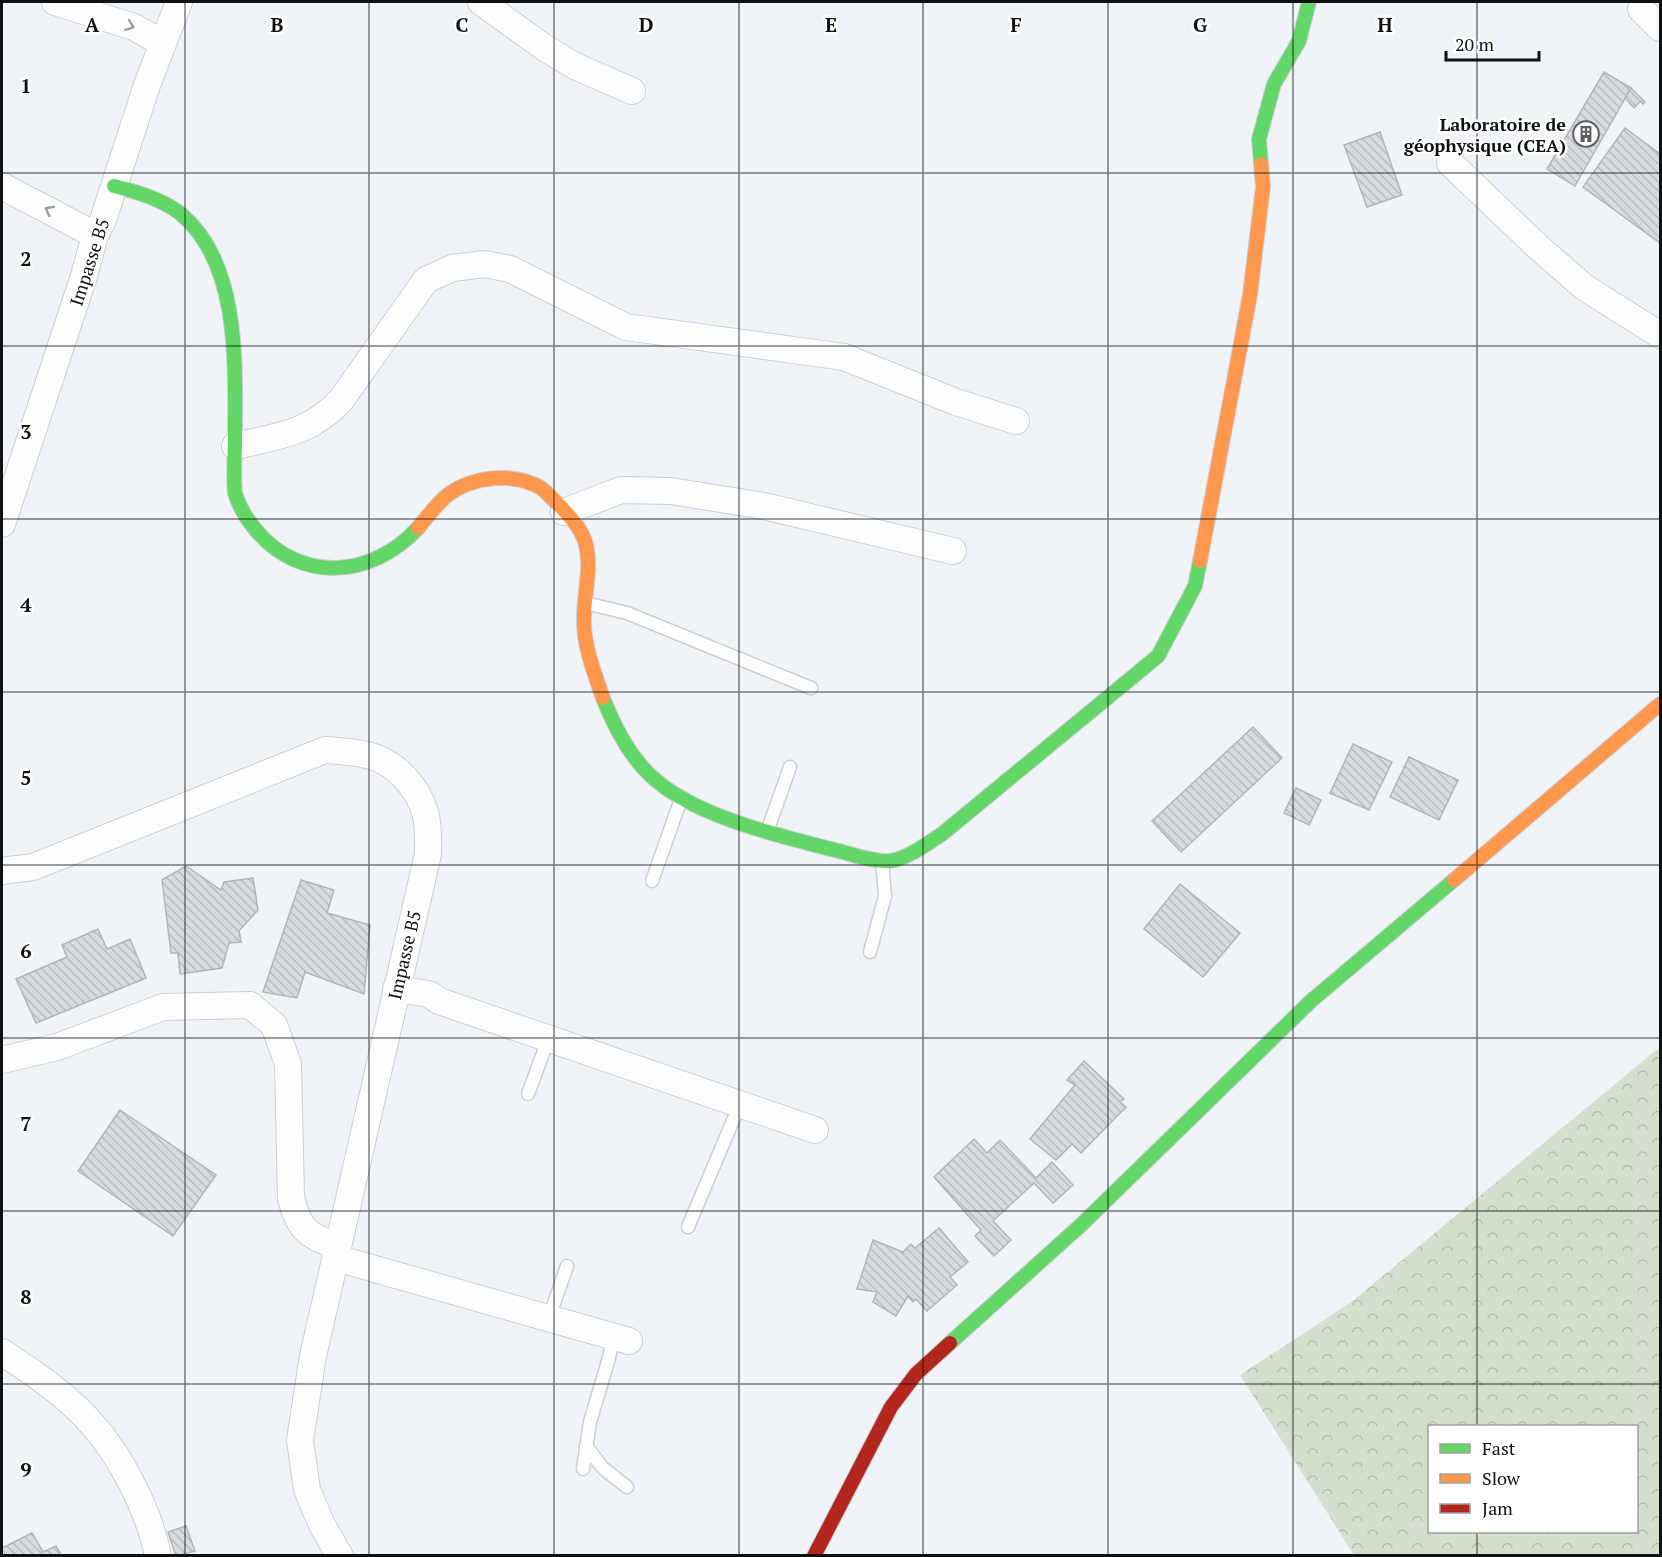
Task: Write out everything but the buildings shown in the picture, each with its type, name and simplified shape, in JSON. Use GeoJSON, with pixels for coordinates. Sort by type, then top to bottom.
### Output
{"type":"FeatureCollection","features":[{"type":"Feature","properties":{"kind":"street"},"geometry":{"type":"LineString","coordinates":[[55,2],[134,27],[162,43]]}},
{"type":"Feature","properties":{"kind":"street","name":"Impasse B5"},"geometry":{"type":"LineString","coordinates":[[2,524],[81,287],[95,235],[103,220],[162,43],[179,2]]}},
{"type":"Feature","properties":{"kind":"street"},"geometry":{"type":"LineString","coordinates":[[481,2],[545,48],[575,66],[632,91]]}},
{"type":"Feature","properties":{"kind":"street"},"geometry":{"type":"LineString","coordinates":[[114,186],[141,193],[181,214],[201,234],[215,261],[227,299],[233,335],[237,501],[263,541],[282,557],[309,565],[340,567],[358,564],[387,554],[407,539],[444,498],[462,485],[495,477],[525,481],[545,490],[583,536],[588,559],[584,631],[600,691],[615,726],[644,770],[664,788],[693,804],[829,849],[889,862],[912,852],[942,834],[1158,656],[1195,586],[1251,295],[1263,187],[1259,139],[1274,84],[1299,42],[1309,2]]}},
{"type":"Feature","properties":{"kind":"street"},"geometry":{"type":"LineString","coordinates":[[1641,9],[1660,28]]}},
{"type":"Feature","properties":{"kind":"street"},"geometry":{"type":"LineString","coordinates":[[1450,163],[1537,246],[1584,287],[1660,335]]}},
{"type":"Feature","properties":{"kind":"street"},"geometry":{"type":"LineString","coordinates":[[2,186],[95,235]]}},
{"type":"Feature","properties":{"kind":"street"},"geometry":{"type":"LineString","coordinates":[[235,446],[300,431],[327,416],[342,400],[426,280],[452,268],[485,264],[510,269],[626,327],[844,357],[957,402],[1016,421]]}},
{"type":"Feature","properties":{"kind":"street"},"geometry":{"type":"LineString","coordinates":[[564,513],[621,490],[671,491],[764,506],[952,551]]}},
{"type":"Feature","properties":{"kind":"street"},"geometry":{"type":"LineString","coordinates":[[814,1556],[891,1407],[916,1374],[1081,1225],[1311,1001],[1660,704]]}},
{"type":"Feature","properties":{"kind":"street","name":"Impasse B5"},"geometry":{"type":"LineString","coordinates":[[2,871],[33,867],[325,750],[374,756],[395,769],[410,784],[425,811],[428,854],[313,1356],[300,1440],[307,1490],[323,1527],[340,1556]]}},
{"type":"Feature","properties":{"kind":"street"},"geometry":{"type":"LineString","coordinates":[[396,988],[429,994],[439,1000],[814,1130]]}},
{"type":"Feature","properties":{"kind":"street"},"geometry":{"type":"LineString","coordinates":[[2,1060],[57,1047],[163,1007],[249,1005],[274,1025],[288,1064],[291,1198],[299,1224],[312,1237],[337,1252],[621,1339]]}},
{"type":"Feature","properties":{"kind":"street"},"geometry":{"type":"LineString","coordinates":[[2,1352],[57,1390],[92,1423],[117,1458],[138,1498],[158,1556]]}},
{"type":"Feature","properties":{"kind":"lane"},"geometry":{"type":"LineString","coordinates":[[585,603],[627,613],[811,688]]}},
{"type":"Feature","properties":{"kind":"lane"},"geometry":{"type":"LineString","coordinates":[[768,830],[790,767]]}},
{"type":"Feature","properties":{"kind":"lane"},"geometry":{"type":"LineString","coordinates":[[652,882],[682,798]]}},
{"type":"Feature","properties":{"kind":"lane"},"geometry":{"type":"LineString","coordinates":[[870,952],[885,896],[882,860]]}},
{"type":"Feature","properties":{"kind":"lane"},"geometry":{"type":"LineString","coordinates":[[528,1094],[549,1037]]}},
{"type":"Feature","properties":{"kind":"lane"},"geometry":{"type":"LineString","coordinates":[[688,1227],[740,1104]]}},
{"type":"Feature","properties":{"kind":"lane"},"geometry":{"type":"LineString","coordinates":[[549,1318],[567,1266]]}},
{"type":"Feature","properties":{"kind":"lane"},"geometry":{"type":"LineString","coordinates":[[583,1469],[590,1422],[609,1358],[621,1339]]}},
{"type":"Feature","properties":{"kind":"lane"},"geometry":{"type":"LineString","coordinates":[[586,1446],[603,1468],[627,1487]]}},
{"type":"Feature","properties":{"kind":"green space"},"geometry":{"type":"Polygon","coordinates":[[[1660,1047],[1660,1555],[1354,1555],[1240,1375],[1350,1303],[1660,1047]]]}},
{"type":"Feature","properties":{"kind":"traffic: fast"},"geometry":{"type":"LineString","coordinates":[[1261,164],[1259,139],[1274,84],[1299,41],[1309,2]]}},
{"type":"Feature","properties":{"kind":"traffic: fast"},"geometry":{"type":"LineString","coordinates":[[114,186],[158,200],[181,214],[201,235],[215,260],[224,288],[234,350],[235,493],[243,512],[255,529],[273,547],[293,559],[314,566],[336,568],[358,565],[379,557],[400,545],[418,528]]}},
{"type":"Feature","properties":{"kind":"traffic: fast"},"geometry":{"type":"LineString","coordinates":[[603,698],[622,739],[642,767],[668,789],[689,802],[712,813],[763,831],[869,859],[896,860],[942,834],[1158,656],[1195,586],[1200,561]]}},
{"type":"Feature","properties":{"kind":"traffic: fast"},"geometry":{"type":"LineString","coordinates":[[950,1343],[1081,1225],[1311,1001],[1454,880]]}},
{"type":"Feature","properties":{"kind":"traffic: slow"},"geometry":{"type":"LineString","coordinates":[[1200,561],[1250,295],[1263,187],[1261,164]]}},
{"type":"Feature","properties":{"kind":"traffic: slow"},"geometry":{"type":"LineString","coordinates":[[418,528],[449,494],[470,483],[507,478],[530,483],[546,492],[576,524],[586,545],[588,574],[584,632],[590,661],[603,698]]}},
{"type":"Feature","properties":{"kind":"traffic: slow"},"geometry":{"type":"LineString","coordinates":[[1454,880],[1660,704]]}},
{"type":"Feature","properties":{"kind":"traffic: jam"},"geometry":{"type":"LineString","coordinates":[[814,1556],[891,1407],[916,1374],[950,1343]]}},
{"type":"Feature","properties":{"kind":"place","name":"Laboratoire de géophysique (CEA)"},"geometry":{"type":"Point","coordinates":[1586,134]}}]}
